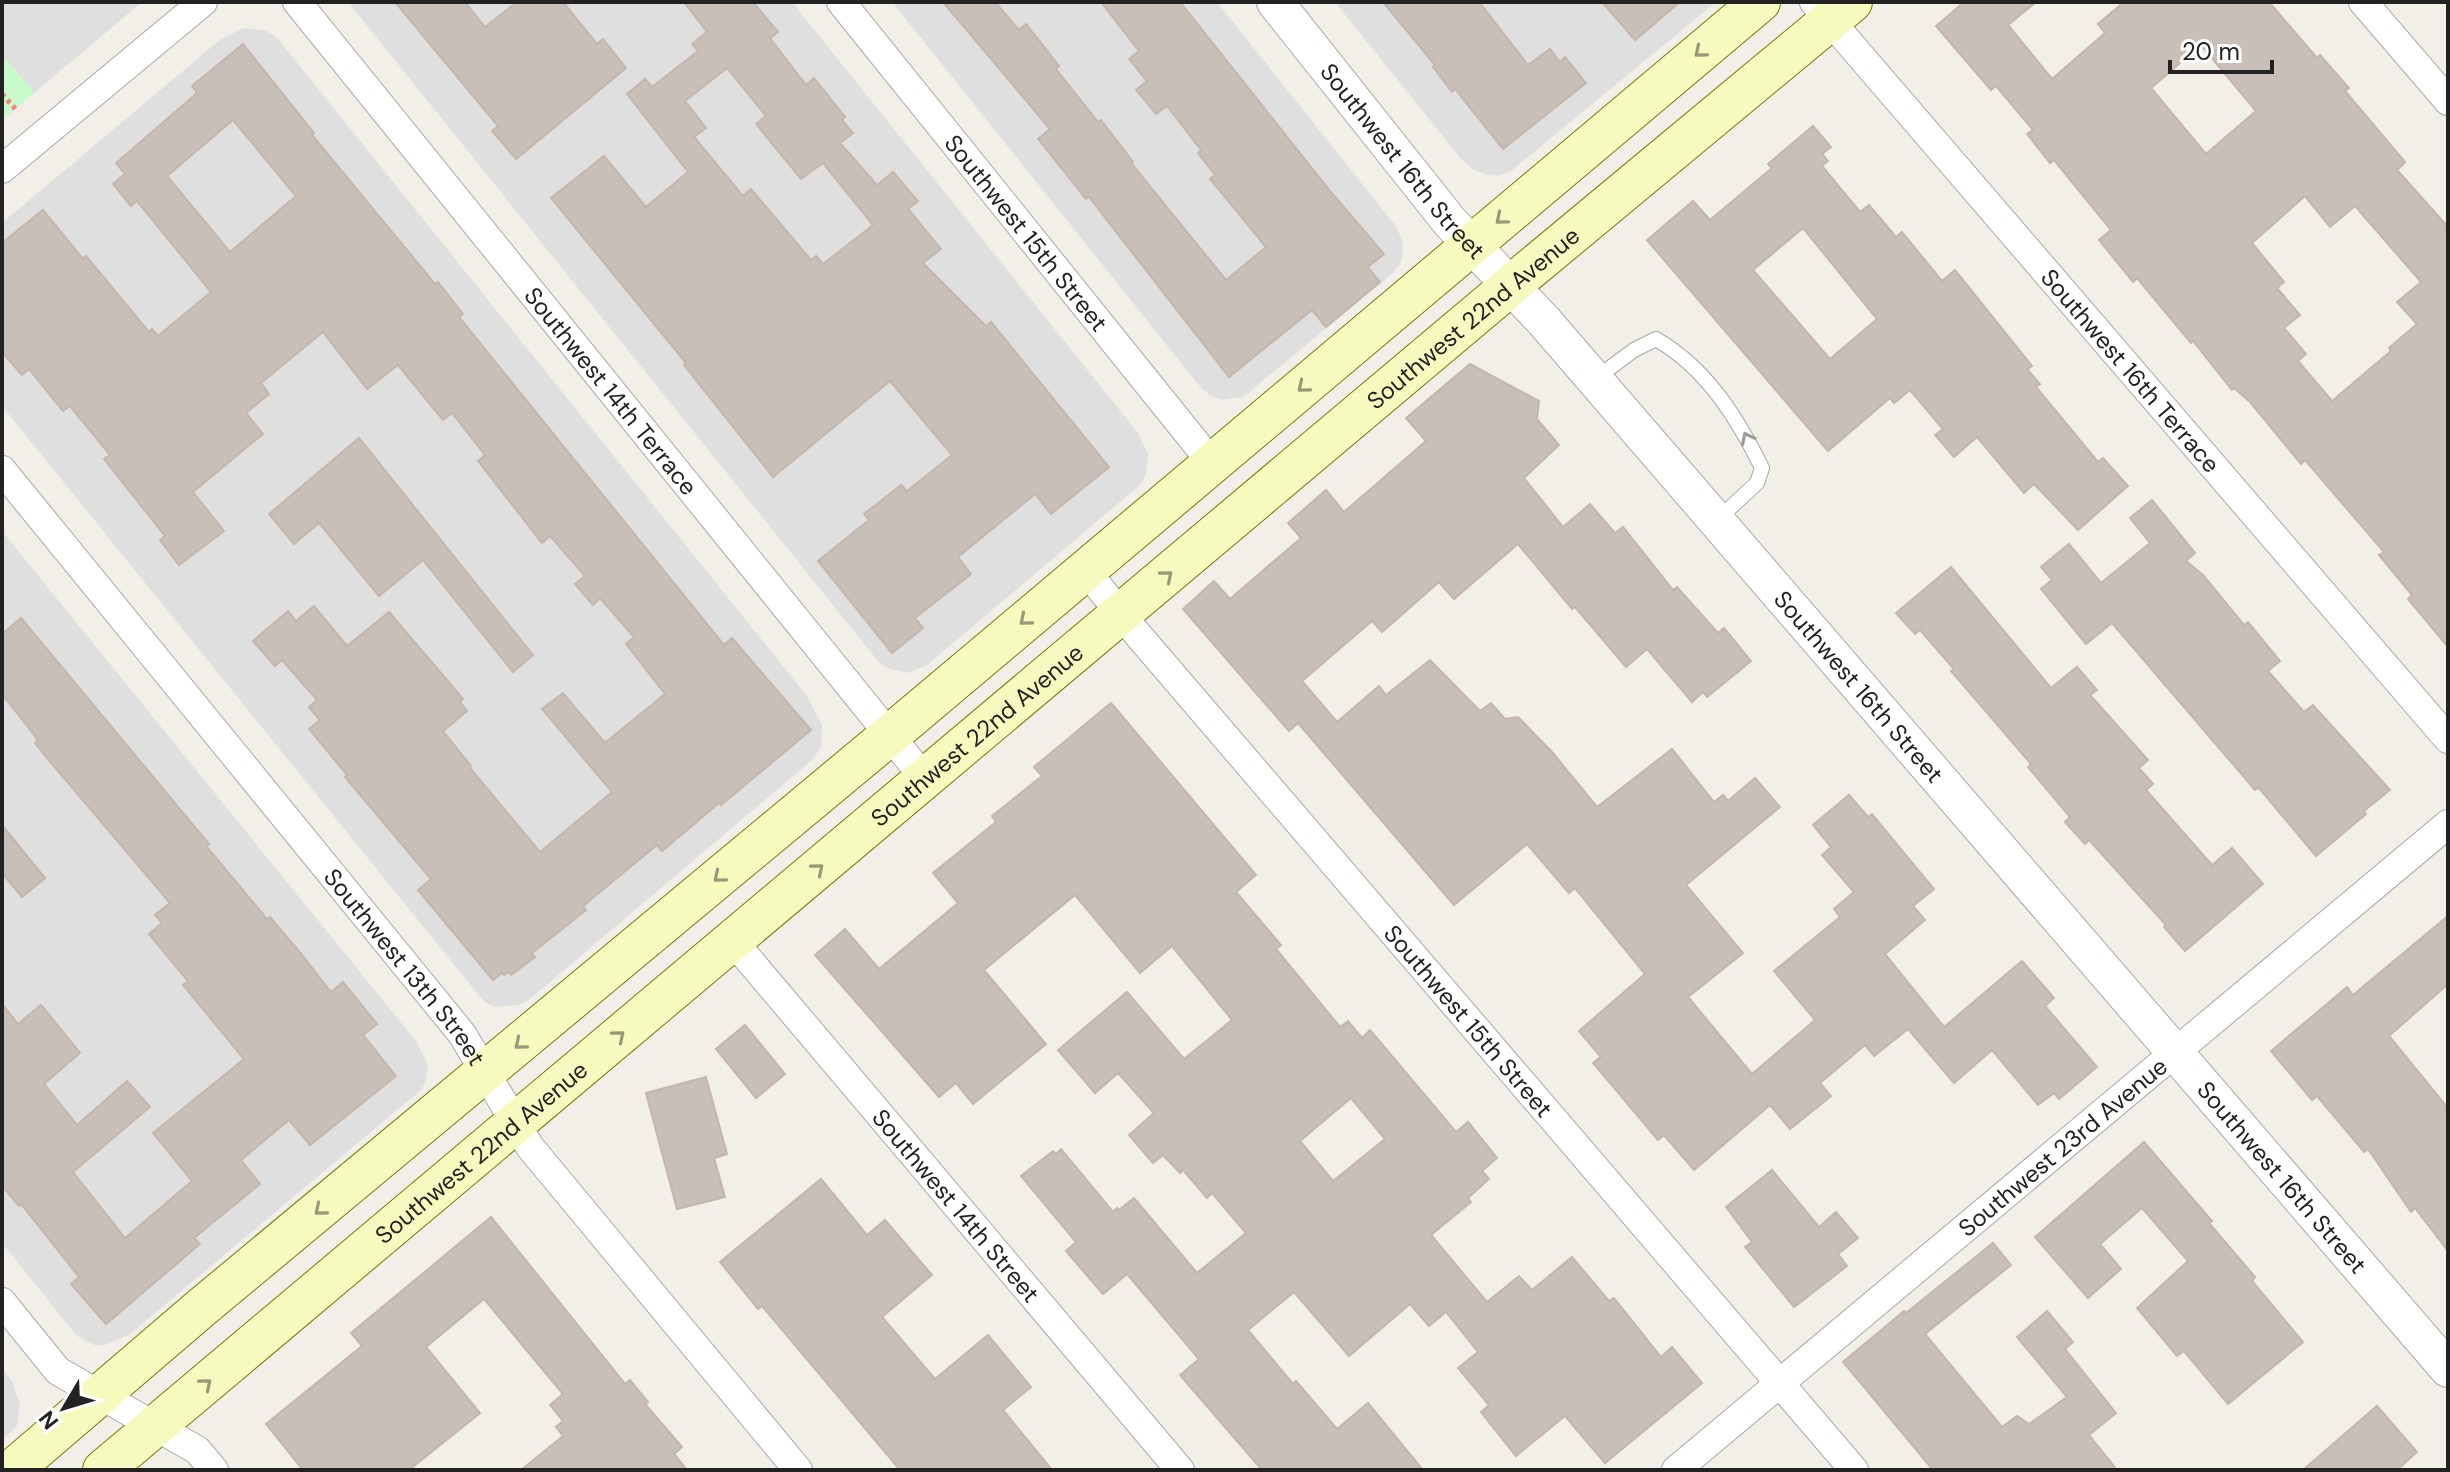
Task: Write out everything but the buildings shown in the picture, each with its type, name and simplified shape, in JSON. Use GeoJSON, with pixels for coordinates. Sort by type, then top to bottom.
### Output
{"type":"FeatureCollection","features":[{"type":"Feature","properties":{"kind":"main road"},"geometry":{"type":"LineString","coordinates":[[12,1470],[201,1308],[890,735],[1760,2]]}},
{"type":"Feature","properties":{"kind":"main road","name":"Southwest 22nd Avenue"},"geometry":{"type":"LineString","coordinates":[[103,1470],[1121,615],[1832,8]]}},
{"type":"Feature","properties":{"kind":"street"},"geometry":{"type":"LineString","coordinates":[[2,169],[203,2]]}},
{"type":"Feature","properties":{"kind":"street","name":"Southwest 14th Terrace"},"geometry":{"type":"LineString","coordinates":[[297,2],[925,779]]}},
{"type":"Feature","properties":{"kind":"street","name":"Southwest 15th Street"},"geometry":{"type":"LineString","coordinates":[[841,2],[1212,463]]}},
{"type":"Feature","properties":{"kind":"street","name":"Southwest 16th Street"},"geometry":{"type":"LineString","coordinates":[[1275,2],[1470,245],[1594,380],[2448,1369]]}},
{"type":"Feature","properties":{"kind":"street"},"geometry":{"type":"LineString","coordinates":[[2363,2],[2448,101]]}},
{"type":"Feature","properties":{"kind":"street","name":"Southwest 16th Terrace"},"geometry":{"type":"LineString","coordinates":[[1832,8],[2448,739]]}},
{"type":"Feature","properties":{"kind":"street","name":"Southwest 13th Street"},"geometry":{"type":"LineString","coordinates":[[2,470],[462,1034],[530,1147],[798,1470]]}},
{"type":"Feature","properties":{"kind":"street","name":"Southwest 15th Street"},"geometry":{"type":"LineString","coordinates":[[1085,570],[1854,1470]]}},
{"type":"Feature","properties":{"kind":"street","name":"Southwest 23rd Avenue"},"geometry":{"type":"LineString","coordinates":[[1676,1470],[2448,824]]}},
{"type":"Feature","properties":{"kind":"street","name":"Southwest 14th Street"},"geometry":{"type":"LineString","coordinates":[[733,941],[1180,1470]]}},
{"type":"Feature","properties":{"kind":"street"},"geometry":{"type":"LineString","coordinates":[[2,1302],[58,1371],[197,1450],[214,1470]]}},
{"type":"Feature","properties":{"kind":"lane"},"geometry":{"type":"LineString","coordinates":[[1594,380],[1634,350],[1656,339],[1679,352],[1720,395],[1743,428],[1762,468],[1757,483],[1716,521]]}},
{"type":"Feature","properties":{"kind":"path"},"geometry":{"type":"LineString","coordinates":[[2,94],[18,112]]}},
{"type":"Feature","properties":{"kind":"shaded area"},"geometry":{"type":"Polygon","coordinates":[[[2,2],[142,2],[34,93],[2,54],[2,2]]]}},
{"type":"Feature","properties":{"kind":"shaded area"},"geometry":{"type":"Polygon","coordinates":[[[348,2],[792,2],[1138,433],[1148,454],[1146,475],[1140,485],[926,666],[907,673],[887,668],[878,661],[348,2]]]}},
{"type":"Feature","properties":{"kind":"shaded area"},"geometry":{"type":"Polygon","coordinates":[[[892,2],[1217,2],[1395,225],[1402,239],[1401,262],[1393,273],[1243,397],[1222,400],[1211,396],[1202,389],[892,2]]]}},
{"type":"Feature","properties":{"kind":"shaded area"},"geometry":{"type":"Polygon","coordinates":[[[1335,2],[1716,2],[1511,171],[1498,176],[1474,170],[1462,160],[1335,2]]]}},
{"type":"Feature","properties":{"kind":"shaded area"},"geometry":{"type":"Polygon","coordinates":[[[244,28],[267,31],[278,39],[807,696],[822,725],[821,748],[812,760],[530,999],[519,1005],[496,1007],[486,1003],[477,993],[2,406],[2,223],[221,39],[244,28]]]}},
{"type":"Feature","properties":{"kind":"shaded area"},"geometry":{"type":"Polygon","coordinates":[[[2,531],[416,1041],[428,1065],[421,1090],[130,1334],[105,1345],[94,1345],[77,1336],[2,1243],[2,531]]]}},
{"type":"Feature","properties":{"kind":"shaded area"},"geometry":{"type":"Polygon","coordinates":[[[2,1369],[12,1381],[20,1405],[17,1426],[2,1440],[2,1369]]]}},
{"type":"Feature","properties":{"kind":"green space"},"geometry":{"type":"Polygon","coordinates":[[[2,54],[34,93],[2,120],[2,54]]]}}]}
